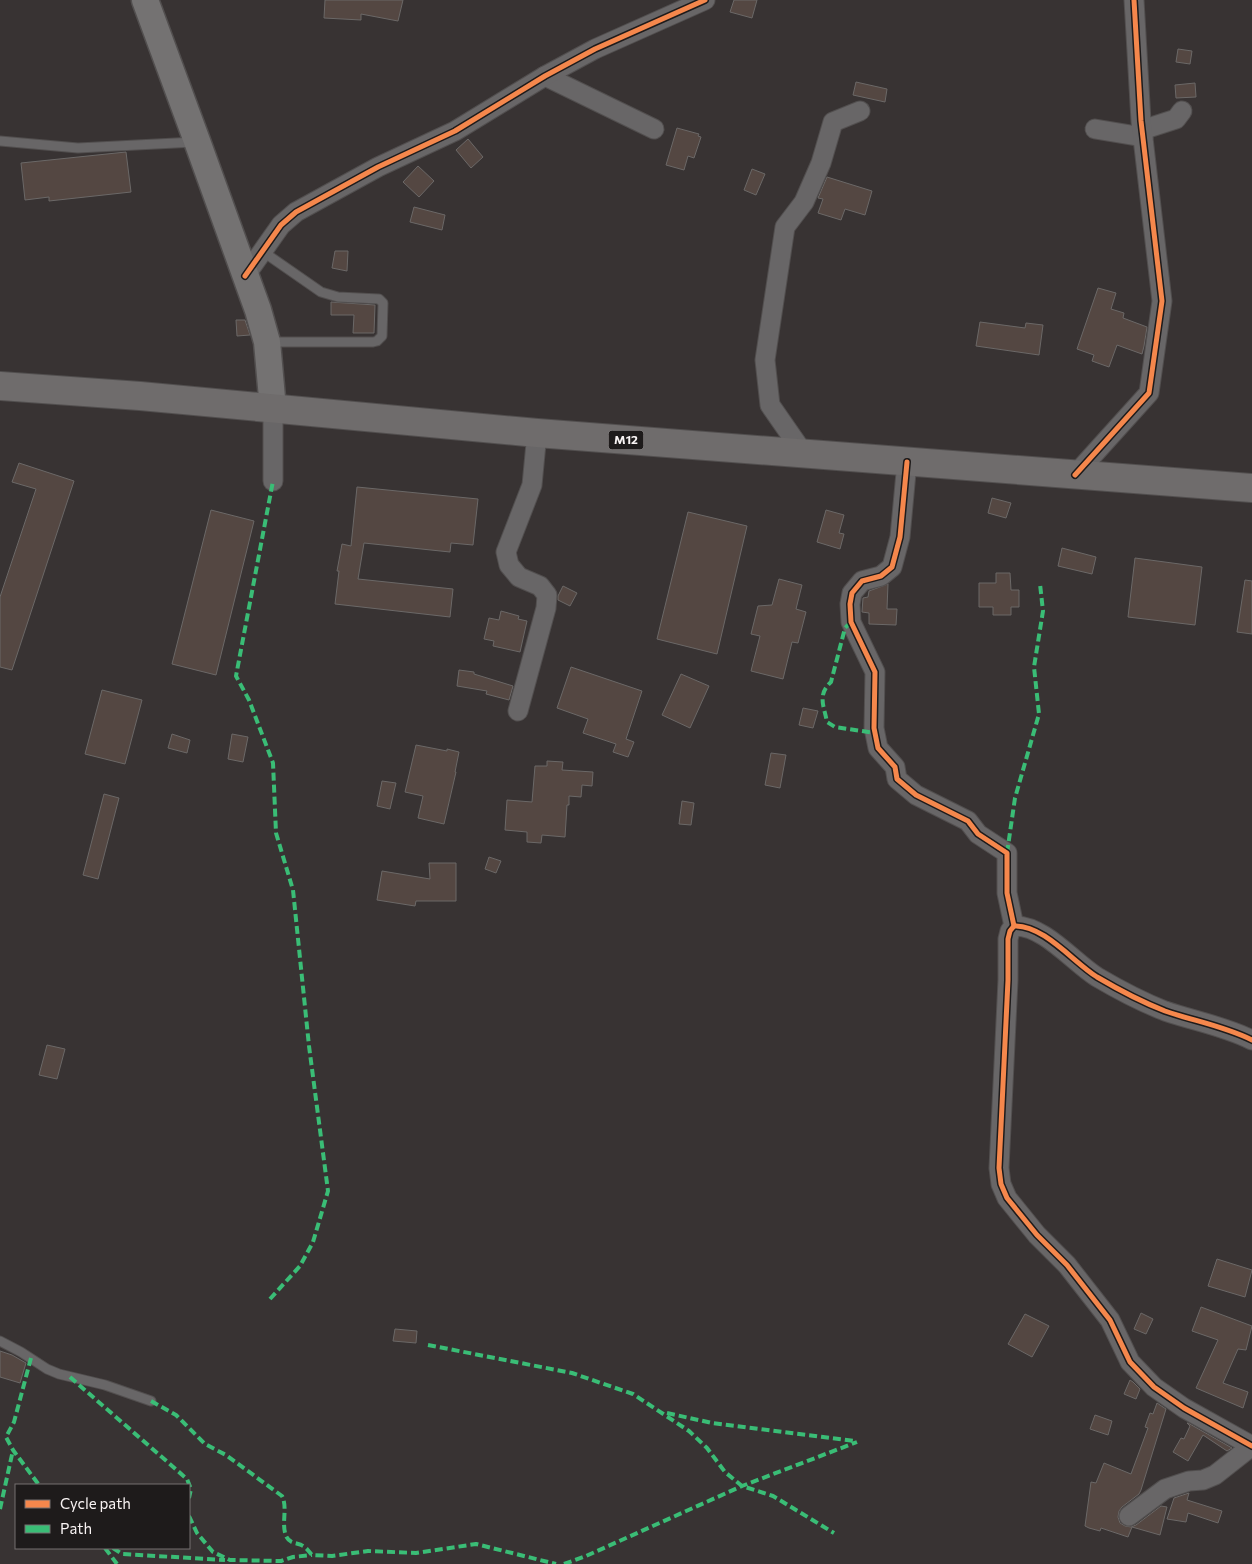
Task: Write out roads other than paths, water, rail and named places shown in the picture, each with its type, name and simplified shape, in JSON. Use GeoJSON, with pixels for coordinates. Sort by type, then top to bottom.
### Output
{"type":"FeatureCollection","features":[{"type":"Feature","properties":{"kind":"highway","name":"M12"},"geometry":{"type":"LineString","coordinates":[[0,386],[272,408],[537,433],[1252,488]]}},
{"type":"Feature","properties":{"kind":"street"},"geometry":{"type":"LineString","coordinates":[[144,0],[198,142],[267,342],[272,408],[273,481]]}},
{"type":"Feature","properties":{"kind":"street"},"geometry":{"type":"LineString","coordinates":[[245,276],[281,225],[296,212],[378,167],[455,131],[595,48],[705,0]]}},
{"type":"Feature","properties":{"kind":"street"},"geometry":{"type":"LineString","coordinates":[[1075,474],[1149,393],[1162,301],[1142,133],[1134,29],[1134,0]]}},
{"type":"Feature","properties":{"kind":"street"},"geometry":{"type":"LineString","coordinates":[[545,76],[654,129]]}},
{"type":"Feature","properties":{"kind":"street"},"geometry":{"type":"LineString","coordinates":[[1095,129],[1142,133],[1176,119],[1182,111]]}},
{"type":"Feature","properties":{"kind":"street"},"geometry":{"type":"LineString","coordinates":[[804,454],[770,405],[765,360],[785,227],[804,202],[821,163],[833,122],[860,112]]}},
{"type":"Feature","properties":{"kind":"street"},"geometry":{"type":"LineString","coordinates":[[518,711],[546,608],[546,595],[540,586],[518,577],[508,565],[506,552],[532,485],[537,433]]}},
{"type":"Feature","properties":{"kind":"street"},"geometry":{"type":"LineString","coordinates":[[907,462],[900,537],[892,567],[881,576],[862,580],[852,593],[850,604],[851,622],[875,672],[874,728],[878,748],[895,767],[897,779],[916,795],[968,821],[978,834],[1007,853],[1007,893],[1014,926]]}},
{"type":"Feature","properties":{"kind":"street"},"geometry":{"type":"LineString","coordinates":[[1014,926],[1022,926],[1034,930],[1095,976],[1137,999],[1165,1011],[1222,1028],[1252,1040]]}},
{"type":"Feature","properties":{"kind":"street"},"geometry":{"type":"LineString","coordinates":[[1014,926],[1010,931],[1008,939],[1008,980],[999,1168],[1000,1184],[1008,1198],[1037,1235],[1067,1265],[1110,1320],[1130,1362],[1154,1387],[1177,1403],[1252,1446],[1215,1475],[1203,1480],[1189,1481],[1165,1489],[1129,1516]]}},
{"type":"Feature","properties":{"kind":"lane"},"geometry":{"type":"LineString","coordinates":[[0,141],[78,148],[198,142]]}},
{"type":"Feature","properties":{"kind":"lane"},"geometry":{"type":"LineString","coordinates":[[262,251],[321,292],[338,297],[379,300],[383,303],[382,336],[378,341],[267,342]]}},
{"type":"Feature","properties":{"kind":"lane"},"geometry":{"type":"LineString","coordinates":[[0,1341],[59,1374],[105,1385],[151,1401]]}}]}
